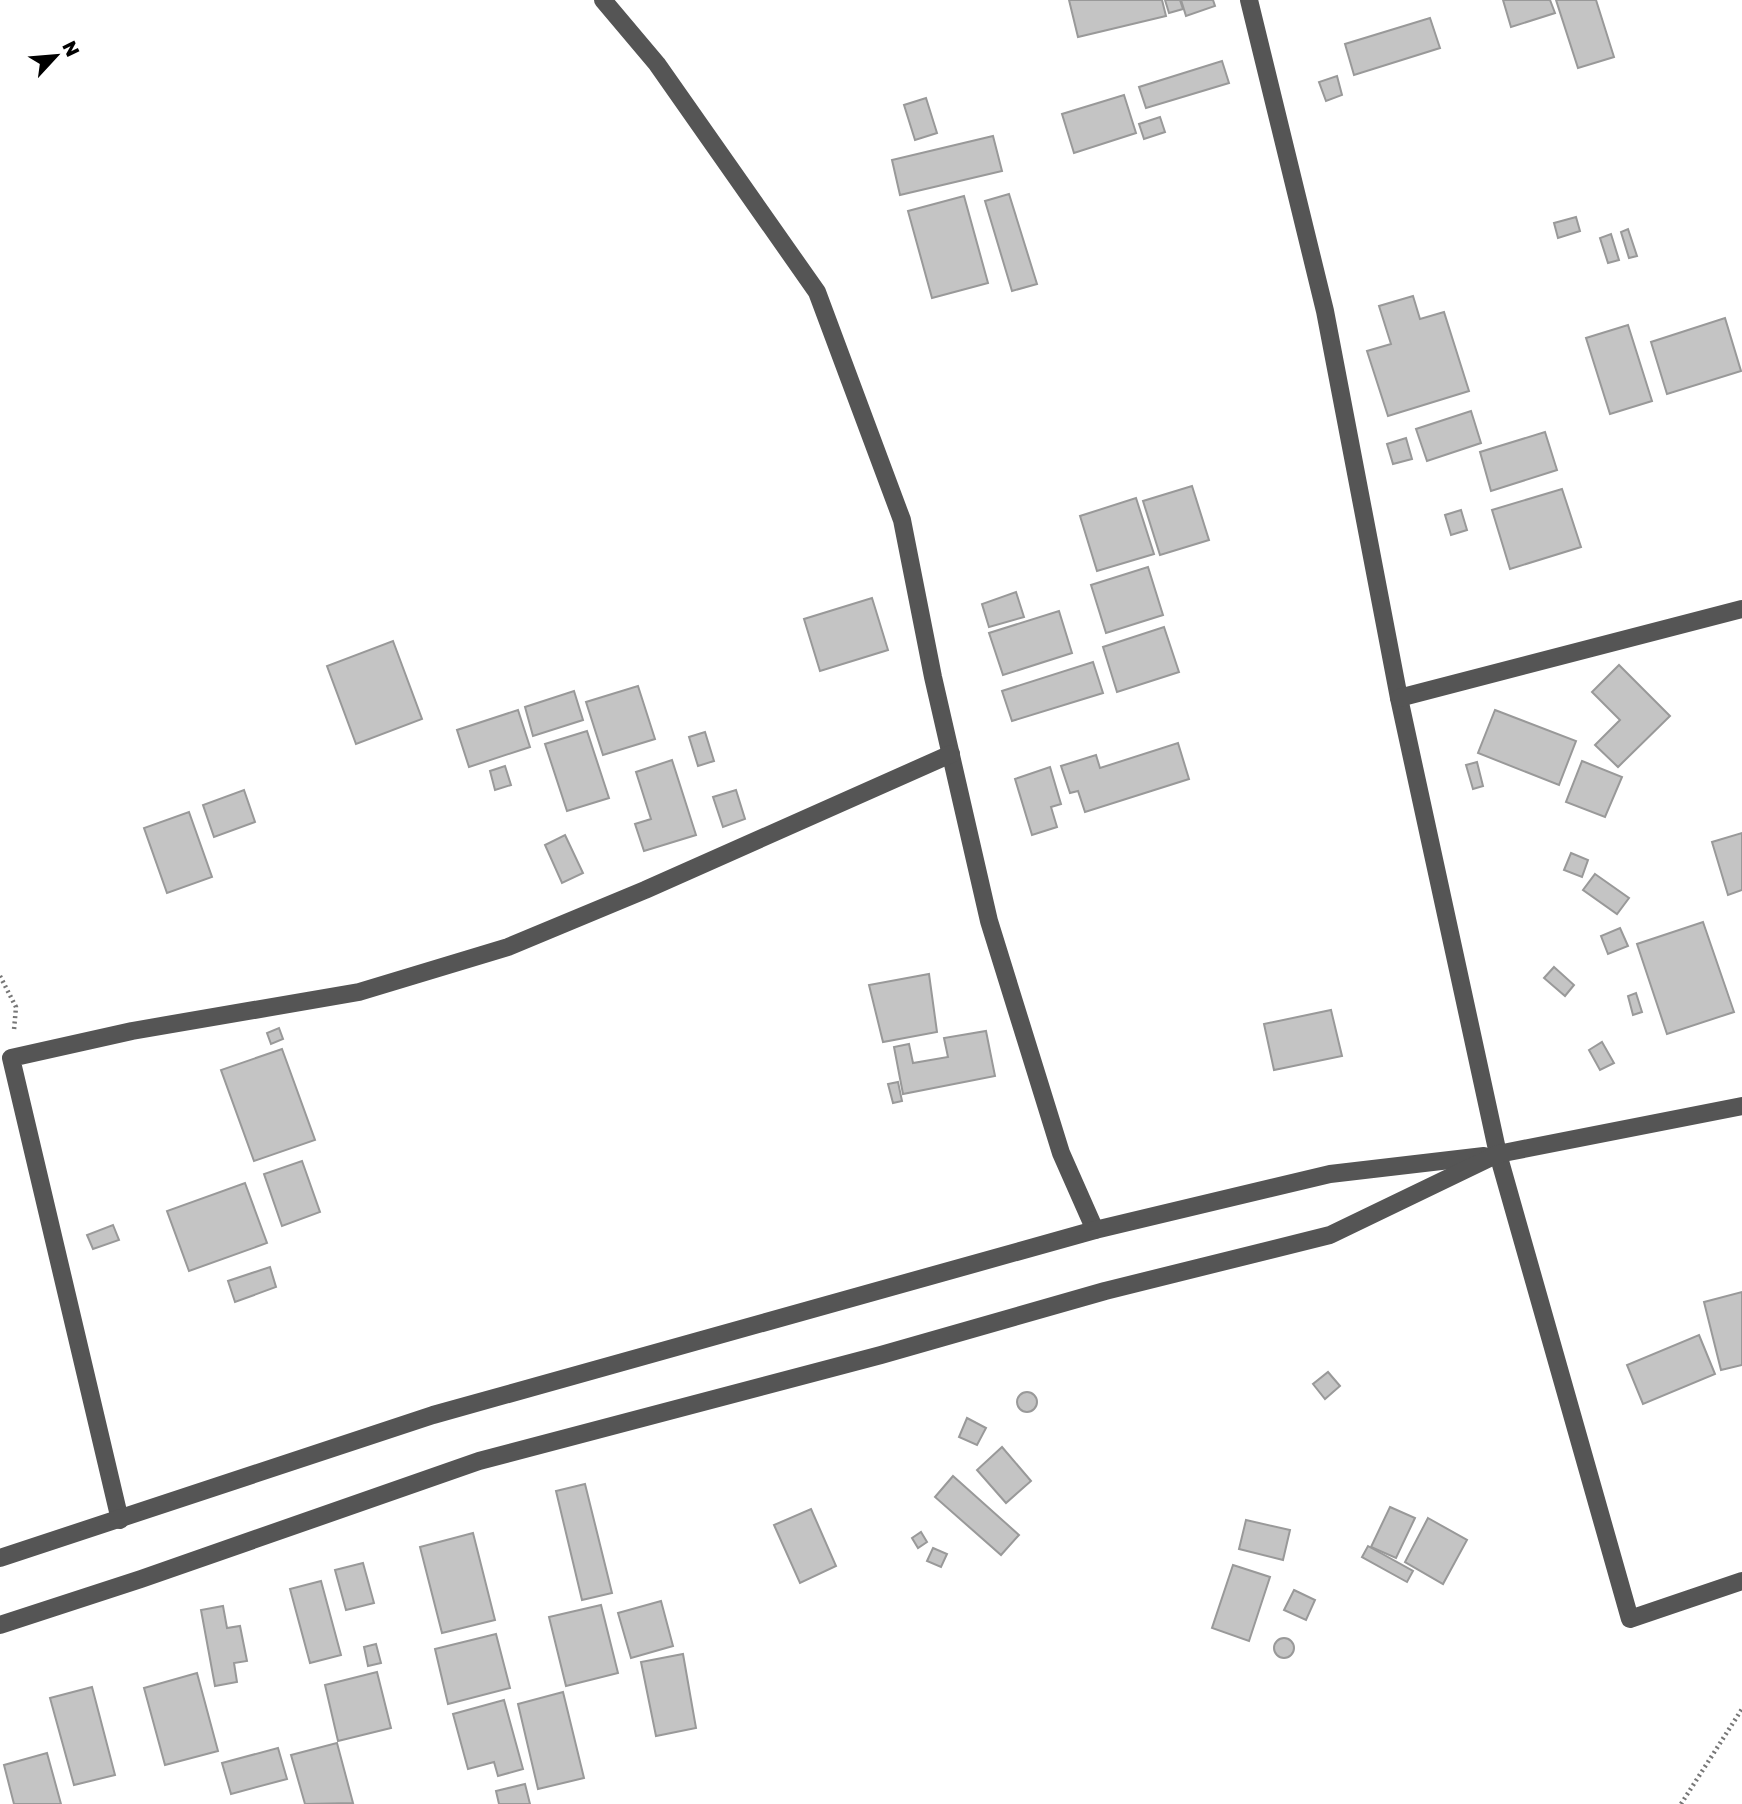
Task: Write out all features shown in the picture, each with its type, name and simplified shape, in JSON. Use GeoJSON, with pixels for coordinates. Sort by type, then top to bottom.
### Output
{"type":"FeatureCollection","features":[{"type":"Feature","properties":{"kind":"street"},"geometry":{"type":"LineString","coordinates":[[603,0],[657,64],[817,292],[902,520],[989,921],[1060,1153],[1095,1230]]}},
{"type":"Feature","properties":{"kind":"street"},"geometry":{"type":"LineString","coordinates":[[1249,0],[1325,312],[1399,698],[1498,1154],[1630,1619],[1742,1581]]}},
{"type":"Feature","properties":{"kind":"street"},"geometry":{"type":"LineString","coordinates":[[1399,698],[1742,609]]}},
{"type":"Feature","properties":{"kind":"street"},"geometry":{"type":"LineString","coordinates":[[120,1520],[11,1058],[132,1031],[359,992],[508,947],[645,890],[951,754]]}},
{"type":"Feature","properties":{"kind":"street"},"geometry":{"type":"LineString","coordinates":[[0,1558],[433,1415],[1095,1230],[1330,1174],[1498,1154],[1742,1106]]}},
{"type":"Feature","properties":{"kind":"street"},"geometry":{"type":"LineString","coordinates":[[0,1625],[479,1461],[881,1355],[1105,1291],[1330,1235],[1498,1154]]}},
{"type":"Feature","properties":{"kind":"path"},"geometry":{"type":"LineString","coordinates":[[0,976],[16,1007],[11,1058]]}},
{"type":"Feature","properties":{"kind":"path"},"geometry":{"type":"LineString","coordinates":[[1681,1804],[1742,1709]]}},
{"type":"Feature","properties":{"kind":"building"},"geometry":{"type":"Polygon","coordinates":[[[1069,0],[1162,0],[1166,16],[1078,37],[1069,0]]]}},
{"type":"Feature","properties":{"kind":"building"},"geometry":{"type":"Polygon","coordinates":[[[1165,0],[1180,0],[1183,9],[1169,13],[1165,0]]]}},
{"type":"Feature","properties":{"kind":"building"},"geometry":{"type":"Polygon","coordinates":[[[1181,0],[1213,0],[1215,6],[1186,16],[1181,0]]]}},
{"type":"Feature","properties":{"kind":"building"},"geometry":{"type":"Polygon","coordinates":[[[1503,0],[1550,0],[1555,13],[1511,27],[1503,0]]]}},
{"type":"Feature","properties":{"kind":"building"},"geometry":{"type":"Polygon","coordinates":[[[1556,0],[1596,0],[1614,57],[1578,68],[1556,0]]]}},
{"type":"Feature","properties":{"kind":"building"},"geometry":{"type":"Polygon","coordinates":[[[1430,18],[1440,48],[1354,75],[1345,44],[1430,18]]]}},
{"type":"Feature","properties":{"kind":"building"},"geometry":{"type":"Polygon","coordinates":[[[1222,61],[1229,83],[1146,108],[1139,87],[1222,61]]]}},
{"type":"Feature","properties":{"kind":"building"},"geometry":{"type":"Polygon","coordinates":[[[1337,76],[1342,95],[1326,101],[1319,82],[1337,76]]]}},
{"type":"Feature","properties":{"kind":"building"},"geometry":{"type":"Polygon","coordinates":[[[1124,95],[1136,133],[1074,153],[1062,114],[1124,95]]]}},
{"type":"Feature","properties":{"kind":"building"},"geometry":{"type":"Polygon","coordinates":[[[926,98],[937,133],[915,140],[904,105],[926,98]]]}},
{"type":"Feature","properties":{"kind":"building"},"geometry":{"type":"Polygon","coordinates":[[[1160,117],[1165,132],[1144,139],[1139,124],[1160,117]]]}},
{"type":"Feature","properties":{"kind":"building"},"geometry":{"type":"Polygon","coordinates":[[[993,136],[1002,171],[900,195],[892,160],[993,136]]]}},
{"type":"Feature","properties":{"kind":"building"},"geometry":{"type":"Polygon","coordinates":[[[1009,194],[1037,284],[1012,291],[985,201],[1009,194]]]}},
{"type":"Feature","properties":{"kind":"building"},"geometry":{"type":"Polygon","coordinates":[[[964,196],[988,283],[932,298],[908,211],[964,196]]]}},
{"type":"Feature","properties":{"kind":"building"},"geometry":{"type":"Polygon","coordinates":[[[1576,217],[1580,231],[1558,238],[1554,223],[1576,217]]]}},
{"type":"Feature","properties":{"kind":"building"},"geometry":{"type":"Polygon","coordinates":[[[1628,229],[1637,256],[1629,258],[1621,232],[1628,229]]]}},
{"type":"Feature","properties":{"kind":"building"},"geometry":{"type":"Polygon","coordinates":[[[1611,234],[1619,260],[1608,263],[1600,238],[1611,234]]]}},
{"type":"Feature","properties":{"kind":"building"},"geometry":{"type":"Polygon","coordinates":[[[1413,296],[1420,319],[1444,312],[1469,391],[1388,416],[1367,351],[1391,344],[1379,306],[1413,296]]]}},
{"type":"Feature","properties":{"kind":"building"},"geometry":{"type":"Polygon","coordinates":[[[1725,318],[1741,371],[1667,394],[1651,342],[1725,318]]]}},
{"type":"Feature","properties":{"kind":"building"},"geometry":{"type":"Polygon","coordinates":[[[1628,325],[1652,401],[1610,414],[1586,338],[1628,325]]]}},
{"type":"Feature","properties":{"kind":"building"},"geometry":{"type":"Polygon","coordinates":[[[1471,411],[1481,443],[1427,461],[1416,429],[1471,411]]]}},
{"type":"Feature","properties":{"kind":"building"},"geometry":{"type":"Polygon","coordinates":[[[1545,432],[1557,470],[1491,491],[1480,452],[1545,432]]]}},
{"type":"Feature","properties":{"kind":"building"},"geometry":{"type":"Polygon","coordinates":[[[1406,438],[1412,459],[1393,464],[1387,444],[1406,438]]]}},
{"type":"Feature","properties":{"kind":"building"},"geometry":{"type":"Polygon","coordinates":[[[1192,486],[1209,540],[1160,555],[1143,501],[1192,486]]]}},
{"type":"Feature","properties":{"kind":"building"},"geometry":{"type":"Polygon","coordinates":[[[1562,489],[1581,547],[1510,569],[1492,510],[1562,489]]]}},
{"type":"Feature","properties":{"kind":"building"},"geometry":{"type":"Polygon","coordinates":[[[1136,498],[1154,554],[1097,571],[1080,516],[1136,498]]]}},
{"type":"Feature","properties":{"kind":"building"},"geometry":{"type":"Polygon","coordinates":[[[1461,510],[1467,530],[1451,535],[1445,515],[1461,510]]]}},
{"type":"Feature","properties":{"kind":"building"},"geometry":{"type":"Polygon","coordinates":[[[1148,567],[1163,615],[1106,633],[1091,585],[1148,567]]]}},
{"type":"Feature","properties":{"kind":"building"},"geometry":{"type":"Polygon","coordinates":[[[1016,592],[1024,617],[989,627],[982,604],[1016,592]]]}},
{"type":"Feature","properties":{"kind":"building"},"geometry":{"type":"Polygon","coordinates":[[[872,598],[888,650],[820,671],[804,619],[872,598]]]}},
{"type":"Feature","properties":{"kind":"building"},"geometry":{"type":"Polygon","coordinates":[[[1059,611],[1072,653],[1003,675],[989,633],[1059,611]]]}},
{"type":"Feature","properties":{"kind":"building"},"geometry":{"type":"Polygon","coordinates":[[[1164,627],[1179,672],[1117,692],[1103,647],[1164,627]]]}},
{"type":"Feature","properties":{"kind":"building"},"geometry":{"type":"Polygon","coordinates":[[[393,641],[422,719],[356,744],[327,666],[393,641]]]}},
{"type":"Feature","properties":{"kind":"building"},"geometry":{"type":"Polygon","coordinates":[[[1093,662],[1103,693],[1012,721],[1002,691],[1093,662]]]}},
{"type":"Feature","properties":{"kind":"building"},"geometry":{"type":"Polygon","coordinates":[[[1619,665],[1670,716],[1618,767],[1595,745],[1620,720],[1592,692],[1619,665]]]}},
{"type":"Feature","properties":{"kind":"building"},"geometry":{"type":"Polygon","coordinates":[[[638,686],[655,739],[603,755],[586,702],[638,686]]]}},
{"type":"Feature","properties":{"kind":"building"},"geometry":{"type":"Polygon","coordinates":[[[574,691],[583,720],[533,736],[525,707],[574,691]]]}},
{"type":"Feature","properties":{"kind":"building"},"geometry":{"type":"Polygon","coordinates":[[[518,710],[530,747],[469,767],[457,730],[518,710]]]}},
{"type":"Feature","properties":{"kind":"building"},"geometry":{"type":"Polygon","coordinates":[[[1495,710],[1576,741],[1559,785],[1478,753],[1495,710]]]}},
{"type":"Feature","properties":{"kind":"building"},"geometry":{"type":"Polygon","coordinates":[[[587,731],[609,798],[567,811],[545,744],[587,731]]]}},
{"type":"Feature","properties":{"kind":"building"},"geometry":{"type":"Polygon","coordinates":[[[705,732],[714,761],[698,766],[689,737],[705,732]]]}},
{"type":"Feature","properties":{"kind":"building"},"geometry":{"type":"Polygon","coordinates":[[[1178,743],[1189,779],[1085,812],[1078,791],[1070,793],[1061,766],[1096,755],[1100,768],[1178,743]]]}},
{"type":"Feature","properties":{"kind":"building"},"geometry":{"type":"Polygon","coordinates":[[[672,760],[696,835],[644,851],[635,824],[651,819],[636,772],[672,760]]]}},
{"type":"Feature","properties":{"kind":"building"},"geometry":{"type":"Polygon","coordinates":[[[1582,761],[1622,777],[1605,817],[1566,802],[1582,761]]]}},
{"type":"Feature","properties":{"kind":"building"},"geometry":{"type":"Polygon","coordinates":[[[1477,762],[1483,786],[1473,789],[1466,765],[1477,762]]]}},
{"type":"Feature","properties":{"kind":"building"},"geometry":{"type":"Polygon","coordinates":[[[505,766],[511,785],[495,790],[490,771],[505,766]]]}},
{"type":"Feature","properties":{"kind":"building"},"geometry":{"type":"Polygon","coordinates":[[[1050,767],[1061,804],[1051,807],[1057,827],[1032,835],[1015,779],[1050,767]]]}},
{"type":"Feature","properties":{"kind":"building"},"geometry":{"type":"Polygon","coordinates":[[[244,790],[255,822],[214,837],[203,805],[244,790]]]}},
{"type":"Feature","properties":{"kind":"building"},"geometry":{"type":"Polygon","coordinates":[[[736,790],[745,819],[723,827],[713,797],[736,790]]]}},
{"type":"Feature","properties":{"kind":"building"},"geometry":{"type":"Polygon","coordinates":[[[189,812],[212,877],[167,893],[144,828],[189,812]]]}},
{"type":"Feature","properties":{"kind":"building"},"geometry":{"type":"Polygon","coordinates":[[[1742,833],[1742,890],[1728,895],[1712,842],[1742,833]]]}},
{"type":"Feature","properties":{"kind":"building"},"geometry":{"type":"Polygon","coordinates":[[[565,835],[583,873],[562,883],[545,845],[565,835]]]}},
{"type":"Feature","properties":{"kind":"building"},"geometry":{"type":"Polygon","coordinates":[[[1571,853],[1588,860],[1582,877],[1564,870],[1571,853]]]}},
{"type":"Feature","properties":{"kind":"building"},"geometry":{"type":"Polygon","coordinates":[[[1595,874],[1629,898],[1617,914],[1583,890],[1595,874]]]}},
{"type":"Feature","properties":{"kind":"building"},"geometry":{"type":"Polygon","coordinates":[[[1703,922],[1734,1012],[1667,1034],[1637,944],[1703,922]]]}},
{"type":"Feature","properties":{"kind":"building"},"geometry":{"type":"Polygon","coordinates":[[[1620,928],[1628,946],[1608,954],[1601,936],[1620,928]]]}},
{"type":"Feature","properties":{"kind":"building"},"geometry":{"type":"Polygon","coordinates":[[[1554,967],[1574,985],[1565,996],[1544,978],[1554,967]]]}},
{"type":"Feature","properties":{"kind":"building"},"geometry":{"type":"Polygon","coordinates":[[[929,974],[937,1032],[883,1042],[869,985],[929,974]]]}},
{"type":"Feature","properties":{"kind":"building"},"geometry":{"type":"Polygon","coordinates":[[[1636,993],[1642,1012],[1633,1015],[1628,996],[1636,993]]]}},
{"type":"Feature","properties":{"kind":"building"},"geometry":{"type":"Polygon","coordinates":[[[1331,1010],[1342,1056],[1274,1070],[1264,1024],[1331,1010]]]}},
{"type":"Feature","properties":{"kind":"building"},"geometry":{"type":"Polygon","coordinates":[[[279,1028],[283,1039],[271,1044],[267,1033],[279,1028]]]}},
{"type":"Feature","properties":{"kind":"building"},"geometry":{"type":"Polygon","coordinates":[[[986,1031],[995,1076],[903,1094],[894,1047],[909,1044],[913,1063],[948,1057],[944,1038],[986,1031]]]}},
{"type":"Feature","properties":{"kind":"building"},"geometry":{"type":"Polygon","coordinates":[[[1602,1042],[1614,1063],[1600,1070],[1589,1050],[1602,1042]]]}},
{"type":"Feature","properties":{"kind":"building"},"geometry":{"type":"Polygon","coordinates":[[[282,1049],[315,1140],[254,1161],[221,1070],[282,1049]]]}},
{"type":"Feature","properties":{"kind":"building"},"geometry":{"type":"Polygon","coordinates":[[[898,1082],[902,1101],[893,1103],[888,1084],[898,1082]]]}},
{"type":"Feature","properties":{"kind":"building"},"geometry":{"type":"Polygon","coordinates":[[[302,1161],[320,1212],[282,1226],[264,1174],[302,1161]]]}},
{"type":"Feature","properties":{"kind":"building"},"geometry":{"type":"Polygon","coordinates":[[[245,1183],[267,1243],[189,1271],[167,1211],[245,1183]]]}},
{"type":"Feature","properties":{"kind":"building"},"geometry":{"type":"Polygon","coordinates":[[[113,1225],[119,1240],[93,1249],[87,1235],[113,1225]]]}},
{"type":"Feature","properties":{"kind":"building"},"geometry":{"type":"Polygon","coordinates":[[[270,1267],[276,1287],[235,1302],[228,1281],[270,1267]]]}},
{"type":"Feature","properties":{"kind":"building"},"geometry":{"type":"Polygon","coordinates":[[[1742,1292],[1742,1365],[1721,1370],[1704,1302],[1742,1292]]]}},
{"type":"Feature","properties":{"kind":"building"},"geometry":{"type":"Polygon","coordinates":[[[1699,1335],[1715,1374],[1643,1404],[1627,1365],[1699,1335]]]}},
{"type":"Feature","properties":{"kind":"building"},"geometry":{"type":"Polygon","coordinates":[[[1328,1372],[1340,1386],[1325,1399],[1313,1384],[1328,1372]]]}},
{"type":"Feature","properties":{"kind":"building"},"geometry":{"type":"Polygon","coordinates":[[[1027,1392],[1034,1395],[1037,1402],[1034,1409],[1027,1412],[1020,1409],[1017,1402],[1020,1395],[1027,1392]]]}},
{"type":"Feature","properties":{"kind":"building"},"geometry":{"type":"Polygon","coordinates":[[[967,1418],[986,1428],[977,1445],[959,1437],[967,1418]]]}},
{"type":"Feature","properties":{"kind":"building"},"geometry":{"type":"Polygon","coordinates":[[[1002,1447],[1031,1481],[1006,1503],[977,1470],[1002,1447]]]}},
{"type":"Feature","properties":{"kind":"building"},"geometry":{"type":"Polygon","coordinates":[[[953,1476],[1019,1535],[1001,1555],[935,1497],[953,1476]]]}},
{"type":"Feature","properties":{"kind":"building"},"geometry":{"type":"Polygon","coordinates":[[[585,1484],[612,1593],[582,1600],[556,1491],[585,1484]]]}},
{"type":"Feature","properties":{"kind":"building"},"geometry":{"type":"Polygon","coordinates":[[[1390,1507],[1415,1518],[1396,1558],[1371,1547],[1390,1507]]]}},
{"type":"Feature","properties":{"kind":"building"},"geometry":{"type":"Polygon","coordinates":[[[811,1509],[836,1566],[800,1583],[774,1525],[811,1509]]]}},
{"type":"Feature","properties":{"kind":"building"},"geometry":{"type":"Polygon","coordinates":[[[1428,1518],[1467,1540],[1443,1584],[1405,1562],[1428,1518]]]}},
{"type":"Feature","properties":{"kind":"building"},"geometry":{"type":"Polygon","coordinates":[[[1246,1520],[1290,1530],[1283,1560],[1239,1549],[1246,1520]]]}},
{"type":"Feature","properties":{"kind":"building"},"geometry":{"type":"Polygon","coordinates":[[[921,1532],[927,1542],[918,1548],[912,1538],[921,1532]]]}},
{"type":"Feature","properties":{"kind":"building"},"geometry":{"type":"Polygon","coordinates":[[[473,1533],[495,1620],[442,1633],[420,1547],[473,1533]]]}},
{"type":"Feature","properties":{"kind":"building"},"geometry":{"type":"Polygon","coordinates":[[[1368,1546],[1413,1571],[1407,1582],[1362,1557],[1368,1546]]]}},
{"type":"Feature","properties":{"kind":"building"},"geometry":{"type":"Polygon","coordinates":[[[933,1548],[947,1554],[941,1567],[927,1561],[933,1548]]]}},
{"type":"Feature","properties":{"kind":"building"},"geometry":{"type":"Polygon","coordinates":[[[363,1563],[374,1603],[346,1610],[335,1570],[363,1563]]]}},
{"type":"Feature","properties":{"kind":"building"},"geometry":{"type":"Polygon","coordinates":[[[1233,1565],[1270,1577],[1249,1641],[1212,1628],[1233,1565]]]}},
{"type":"Feature","properties":{"kind":"building"},"geometry":{"type":"Polygon","coordinates":[[[321,1581],[341,1655],[310,1663],[290,1589],[321,1581]]]}},
{"type":"Feature","properties":{"kind":"building"},"geometry":{"type":"Polygon","coordinates":[[[1294,1590],[1315,1600],[1306,1620],[1284,1610],[1294,1590]]]}},
{"type":"Feature","properties":{"kind":"building"},"geometry":{"type":"Polygon","coordinates":[[[661,1601],[673,1646],[631,1658],[618,1613],[661,1601]]]}},
{"type":"Feature","properties":{"kind":"building"},"geometry":{"type":"Polygon","coordinates":[[[601,1605],[618,1673],[566,1686],[549,1617],[601,1605]]]}},
{"type":"Feature","properties":{"kind":"building"},"geometry":{"type":"Polygon","coordinates":[[[223,1606],[227,1628],[240,1626],[247,1661],[234,1663],[237,1682],[215,1686],[201,1610],[223,1606]]]}},
{"type":"Feature","properties":{"kind":"building"},"geometry":{"type":"Polygon","coordinates":[[[496,1634],[510,1688],[448,1704],[435,1649],[496,1634]]]}},
{"type":"Feature","properties":{"kind":"building"},"geometry":{"type":"Polygon","coordinates":[[[1284,1638],[1291,1641],[1294,1648],[1291,1655],[1284,1658],[1277,1655],[1274,1648],[1277,1641],[1284,1638]]]}},
{"type":"Feature","properties":{"kind":"building"},"geometry":{"type":"Polygon","coordinates":[[[376,1644],[381,1663],[368,1666],[364,1647],[376,1644]]]}},
{"type":"Feature","properties":{"kind":"building"},"geometry":{"type":"Polygon","coordinates":[[[683,1654],[696,1728],[656,1736],[641,1662],[683,1654]]]}},
{"type":"Feature","properties":{"kind":"building"},"geometry":{"type":"Polygon","coordinates":[[[377,1672],[391,1728],[338,1741],[325,1685],[377,1672]]]}},
{"type":"Feature","properties":{"kind":"building"},"geometry":{"type":"Polygon","coordinates":[[[197,1673],[218,1751],[165,1765],[144,1688],[197,1673]]]}},
{"type":"Feature","properties":{"kind":"building"},"geometry":{"type":"Polygon","coordinates":[[[92,1687],[115,1775],[74,1785],[50,1698],[92,1687]]]}},
{"type":"Feature","properties":{"kind":"building"},"geometry":{"type":"Polygon","coordinates":[[[563,1692],[584,1778],[538,1789],[518,1704],[563,1692]]]}},
{"type":"Feature","properties":{"kind":"building"},"geometry":{"type":"Polygon","coordinates":[[[504,1700],[523,1769],[498,1776],[494,1762],[468,1769],[453,1714],[504,1700]]]}},
{"type":"Feature","properties":{"kind":"building"},"geometry":{"type":"Polygon","coordinates":[[[337,1743],[353,1803],[305,1804],[291,1755],[337,1743]]]}},
{"type":"Feature","properties":{"kind":"building"},"geometry":{"type":"Polygon","coordinates":[[[278,1748],[287,1779],[231,1794],[222,1763],[278,1748]]]}},
{"type":"Feature","properties":{"kind":"building"},"geometry":{"type":"Polygon","coordinates":[[[47,1753],[61,1804],[14,1804],[4,1765],[47,1753]]]}},
{"type":"Feature","properties":{"kind":"building"},"geometry":{"type":"Polygon","coordinates":[[[525,1784],[530,1804],[499,1804],[496,1791],[525,1784]]]}}]}
